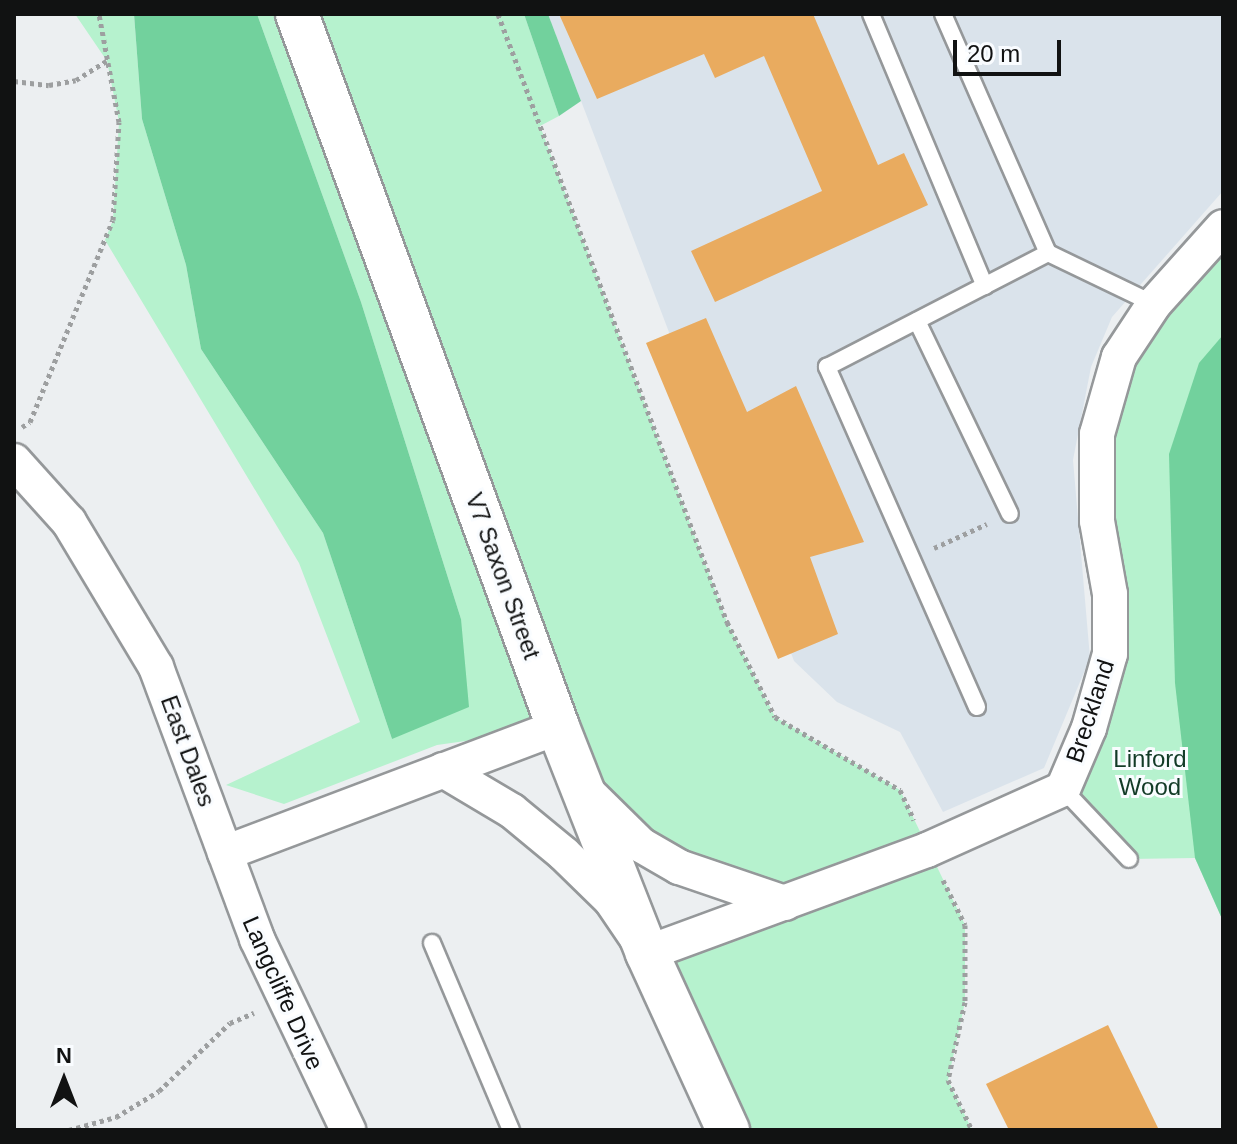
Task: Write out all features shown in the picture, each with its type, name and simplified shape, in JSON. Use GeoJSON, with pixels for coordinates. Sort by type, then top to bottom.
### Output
{"type":"FeatureCollection","features":[{"type":"Feature","properties":{"kind":"street","name":"V7 Saxon Street"},"geometry":{"type":"LineString","coordinates":[[297,14],[558,727],[647,953],[728,1130]]}},
{"type":"Feature","properties":{"kind":"street","name":"Breckland"},"geometry":{"type":"LineString","coordinates":[[647,953],[927,850],[1063,789],[1089,728],[1110,654],[1110,594],[1097,521],[1097,434],[1119,357],[1154,304],[1223,227]]}},
{"type":"Feature","properties":{"kind":"street","name":"East Dales"},"geometry":{"type":"LineString","coordinates":[[14,461],[69,522],[156,667],[225,853]]}},
{"type":"Feature","properties":{"kind":"street"},"geometry":{"type":"LineString","coordinates":[[225,853],[558,727]]}},
{"type":"Feature","properties":{"kind":"street"},"geometry":{"type":"LineString","coordinates":[[443,770],[512,811],[564,854],[611,900],[647,953]]}},
{"type":"Feature","properties":{"kind":"street"},"geometry":{"type":"LineString","coordinates":[[583,788],[641,845],[679,867],[785,903]]}},
{"type":"Feature","properties":{"kind":"street","name":"Langcliffe Drive"},"geometry":{"type":"LineString","coordinates":[[225,853],[285,999],[348,1130]]}},
{"type":"Feature","properties":{"kind":"lane"},"geometry":{"type":"LineString","coordinates":[[871,14],[985,286]]}},
{"type":"Feature","properties":{"kind":"lane"},"geometry":{"type":"LineString","coordinates":[[943,14],[1048,253],[1154,304]]}},
{"type":"Feature","properties":{"kind":"lane"},"geometry":{"type":"LineString","coordinates":[[977,707],[827,367],[1048,253]]}},
{"type":"Feature","properties":{"kind":"lane"},"geometry":{"type":"LineString","coordinates":[[917,321],[1010,514]]}},
{"type":"Feature","properties":{"kind":"lane"},"geometry":{"type":"LineString","coordinates":[[1063,789],[1129,859]]}},
{"type":"Feature","properties":{"kind":"lane"},"geometry":{"type":"LineString","coordinates":[[432,943],[511,1130]]}},
{"type":"Feature","properties":{"kind":"path"},"geometry":{"type":"LineString","coordinates":[[30,422],[113,220],[119,122],[99,14]]}},
{"type":"Feature","properties":{"kind":"path"},"geometry":{"type":"LineString","coordinates":[[498,14],[727,622],[775,717],[900,790],[965,925],[965,1002],[948,1080],[972,1130]]}},
{"type":"Feature","properties":{"kind":"path"},"geometry":{"type":"LineString","coordinates":[[14,81],[49,85],[76,80],[107,61]]}},
{"type":"Feature","properties":{"kind":"path"},"geometry":{"type":"LineString","coordinates":[[912,557],[1010,514]]}},
{"type":"Feature","properties":{"kind":"path"},"geometry":{"type":"LineString","coordinates":[[69,1130],[95,1127],[159,1091],[230,1023],[285,999]]}},
{"type":"Feature","properties":{"kind":"shaded area"},"geometry":{"type":"Polygon","coordinates":[[[548,14],[1223,14],[1223,191],[1112,317],[1091,367],[1073,460],[1090,658],[1044,768],[943,812],[900,732],[837,702],[794,661],[548,14]]]}},
{"type":"Feature","properties":{"kind":"green space"},"geometry":{"type":"Polygon","coordinates":[[[75,14],[134,14],[142,119],[186,265],[201,349],[323,533],[392,739],[461,619],[361,302],[257,14],[524,14],[559,116],[540,126],[727,622],[775,717],[900,790],[965,925],[965,1002],[948,1080],[972,1130],[728,1130],[647,953],[783,903],[641,845],[558,728],[437,745],[284,804],[226,785],[360,722],[299,563],[105,240],[113,220],[119,122],[107,61],[75,14]]]}},
{"type":"Feature","properties":{"kind":"green space"},"geometry":{"type":"Polygon","coordinates":[[[134,14],[257,14],[361,302],[461,619],[469,707],[392,739],[323,533],[201,349],[186,265],[142,119],[134,14]]]}},
{"type":"Feature","properties":{"kind":"green space"},"geometry":{"type":"Polygon","coordinates":[[[524,14],[548,14],[581,101],[559,116],[524,14]]]}},
{"type":"Feature","properties":{"kind":"green space","name":"Linford Wood"},"geometry":{"type":"Polygon","coordinates":[[[1223,226],[1223,921],[1195,858],[1129,859],[1063,789],[1110,654],[1097,521],[1119,357],[1223,226]]]}},
{"type":"Feature","properties":{"kind":"green space"},"geometry":{"type":"Polygon","coordinates":[[[1223,335],[1223,921],[1195,858],[1175,683],[1169,454],[1199,363],[1223,335]]]}},
{"type":"Feature","properties":{"kind":"building"},"geometry":{"type":"Polygon","coordinates":[[[559,14],[813,14],[878,165],[904,153],[928,205],[715,302],[691,251],[822,191],[764,56],[715,78],[704,54],[597,99],[559,14]]]}},
{"type":"Feature","properties":{"kind":"building"},"geometry":{"type":"Polygon","coordinates":[[[706,318],[747,412],[796,386],[864,542],[810,557],[838,634],[778,659],[646,343],[706,318]]]}},
{"type":"Feature","properties":{"kind":"building"},"geometry":{"type":"Polygon","coordinates":[[[1108,1025],[1159,1130],[1009,1130],[986,1084],[1108,1025]]]}}]}
